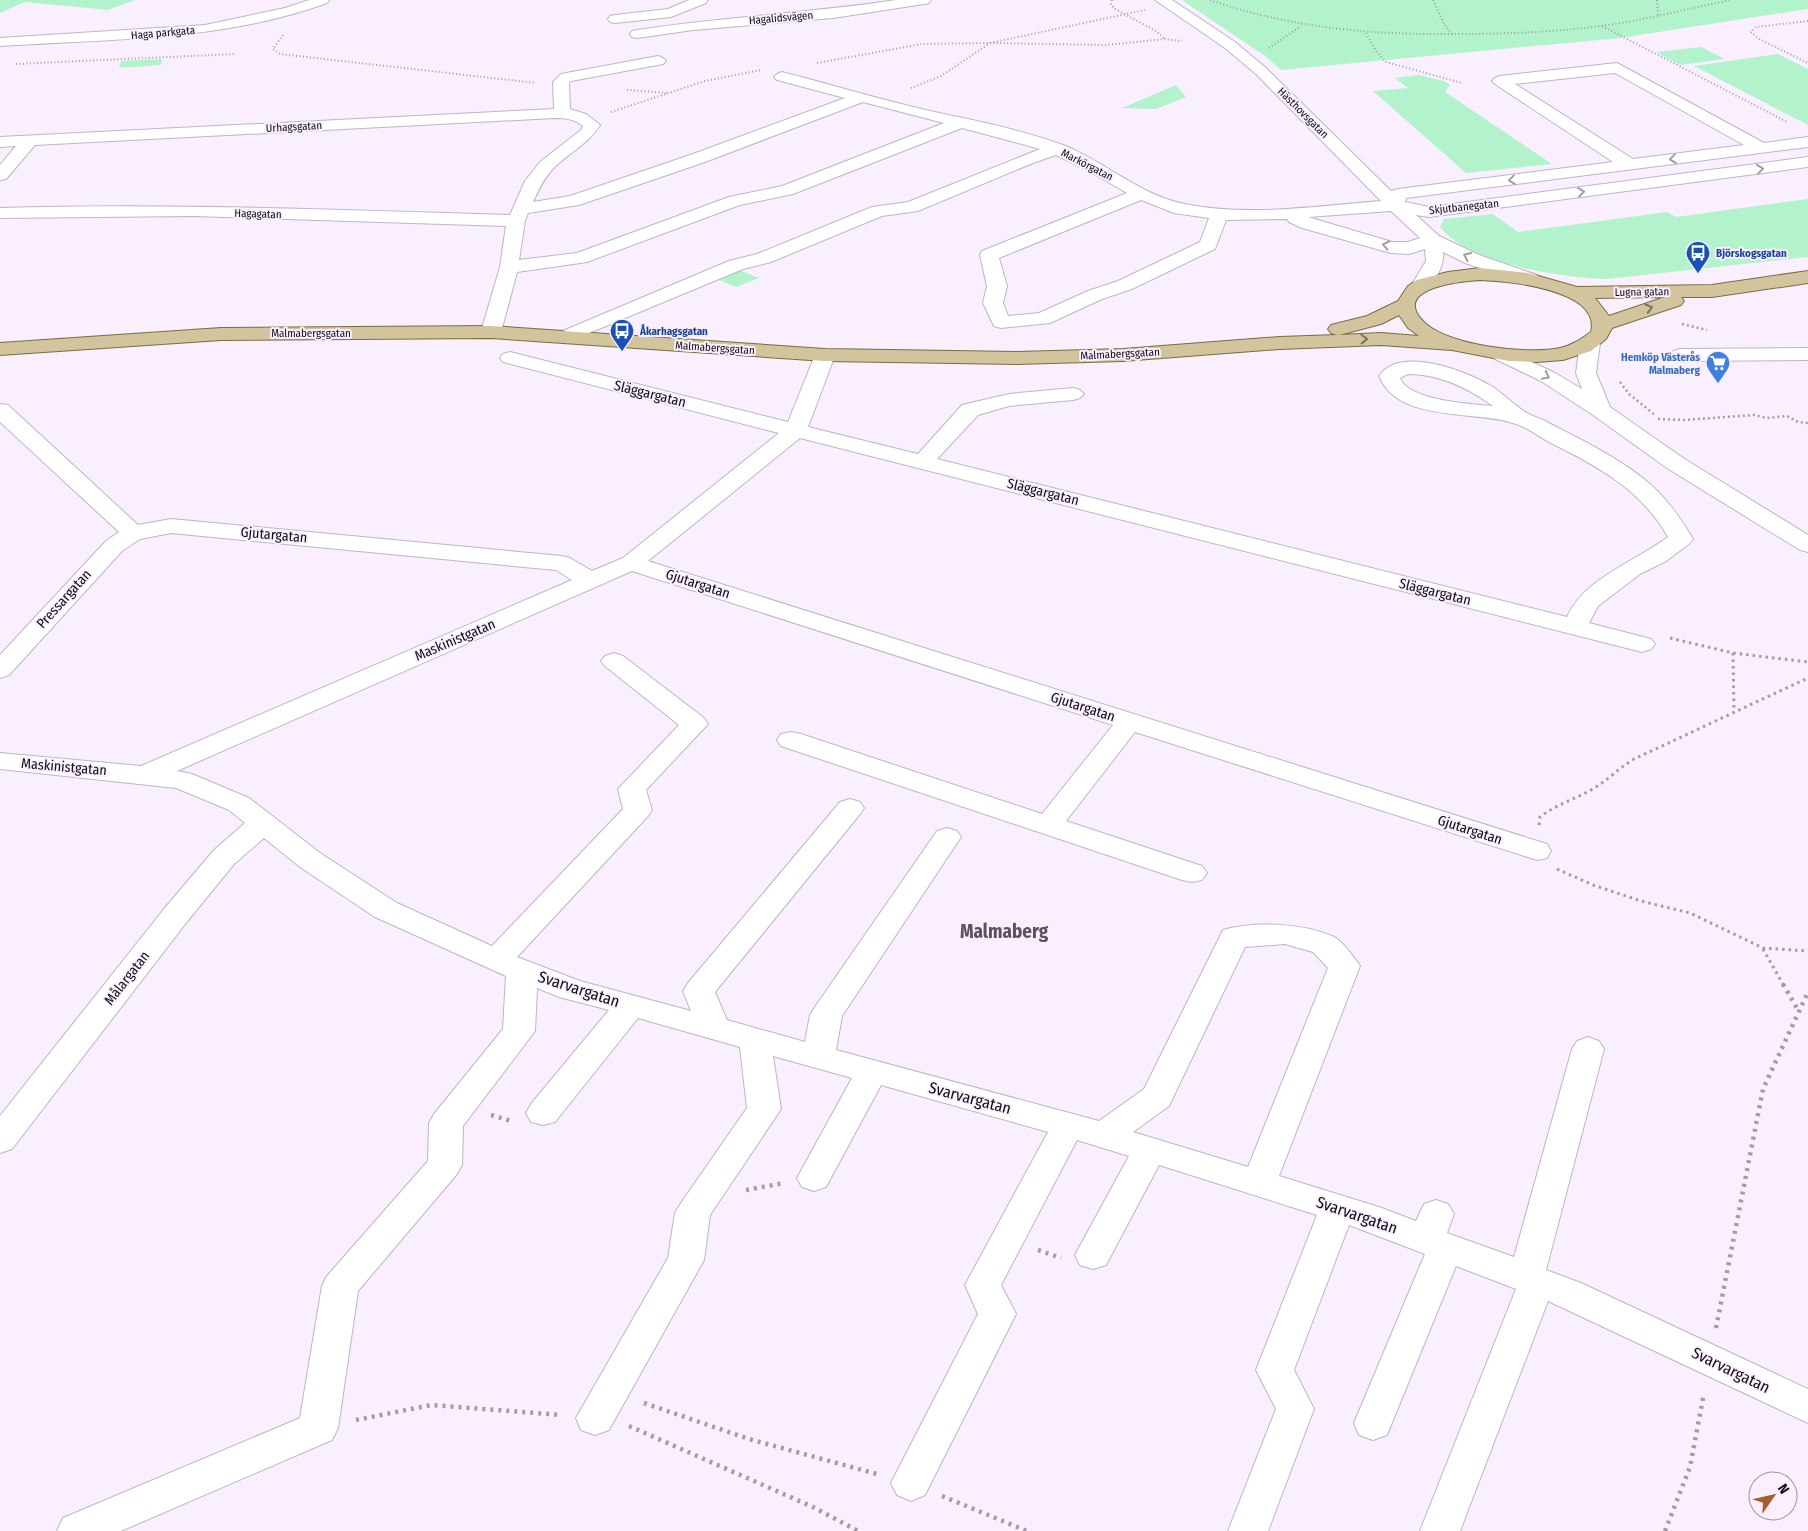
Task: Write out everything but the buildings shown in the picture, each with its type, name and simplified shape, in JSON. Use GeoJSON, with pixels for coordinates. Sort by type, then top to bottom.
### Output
{"type":"FeatureCollection","features":[{"type":"Feature","properties":{"kind":"main road"},"geometry":{"type":"LineString","coordinates":[[1480,274],[1530,279],[1573,293],[1589,302],[1599,313],[1603,324],[1600,334],[1590,343],[1574,350],[1553,355],[1502,355],[1452,344],[1431,336],[1416,325],[1408,315],[1406,304],[1410,294],[1421,286],[1437,280],[1480,274]]}},
{"type":"Feature","properties":{"kind":"main road","name":"Lugna gatan"},"geometry":{"type":"LineString","coordinates":[[1603,324],[1712,291],[1808,276]]}},
{"type":"Feature","properties":{"kind":"main road","name":"Lugna gatan"},"geometry":{"type":"LineString","coordinates":[[1573,293],[1712,291]]}},
{"type":"Feature","properties":{"kind":"main road","name":"Malmabergsgatan"},"geometry":{"type":"LineString","coordinates":[[1280,343],[1374,320],[1406,304]]}},
{"type":"Feature","properties":{"kind":"main road","name":"Malmabergsgatan"},"geometry":{"type":"LineString","coordinates":[[0,349],[221,334],[491,332],[825,355],[1017,358],[1123,355],[1280,343],[1381,339],[1452,344]]}},
{"type":"Feature","properties":{"kind":"street","name":"Haga parkgata"},"geometry":{"type":"LineString","coordinates":[[2,46],[176,32],[226,26],[275,16],[322,0]]}},
{"type":"Feature","properties":{"kind":"street"},"geometry":{"type":"LineString","coordinates":[[671,13],[701,0]]}},
{"type":"Feature","properties":{"kind":"street","name":"Hagalidsvägen"},"geometry":{"type":"LineString","coordinates":[[637,34],[693,26],[833,14],[894,2],[924,0]]}},
{"type":"Feature","properties":{"kind":"street","name":"Hästhovsgatan"},"geometry":{"type":"LineString","coordinates":[[1158,4],[1222,40],[1250,62],[1292,100],[1395,205],[1433,240],[1472,259],[1530,279]]}},
{"type":"Feature","properties":{"kind":"street"},"geometry":{"type":"LineString","coordinates":[[616,19],[671,13],[678,14],[693,26]]}},
{"type":"Feature","properties":{"kind":"street"},"geometry":{"type":"LineString","coordinates":[[562,113],[561,82],[566,77],[658,62]]}},
{"type":"Feature","properties":{"kind":"street"},"geometry":{"type":"LineString","coordinates":[[1630,165],[1500,81],[1617,68],[1762,148]]}},
{"type":"Feature","properties":{"kind":"street","name":"Markörgatan"},"geometry":{"type":"LineString","coordinates":[[776,73],[1018,137],[1057,150],[1093,166],[1140,194],[1180,208],[1219,214],[1291,214],[1395,205]]}},
{"type":"Feature","properties":{"kind":"street","name":"Hagagatan"},"geometry":{"type":"LineString","coordinates":[[0,213],[116,211],[519,215],[573,201],[870,99]]}},
{"type":"Feature","properties":{"kind":"street","name":"Urhagsgatan"},"geometry":{"type":"LineString","coordinates":[[0,142],[562,113],[570,113],[586,119]]}},
{"type":"Feature","properties":{"kind":"street"},"geometry":{"type":"LineString","coordinates":[[491,332],[509,267],[519,215],[534,181],[546,166],[587,133],[592,125],[586,119]]}},
{"type":"Feature","properties":{"kind":"street"},"geometry":{"type":"LineString","coordinates":[[509,267],[580,258],[735,201],[787,190],[962,122]]}},
{"type":"Feature","properties":{"kind":"street"},"geometry":{"type":"LineString","coordinates":[[0,175],[30,141]]}},
{"type":"Feature","properties":{"kind":"street","name":"Skjutbanegatan"},"geometry":{"type":"LineString","coordinates":[[1808,142],[1398,194],[1395,205],[1429,212],[1808,162]]}},
{"type":"Feature","properties":{"kind":"street"},"geometry":{"type":"LineString","coordinates":[[564,338],[736,265],[764,258],[878,211],[912,206],[1027,159],[1057,150]]}},
{"type":"Feature","properties":{"kind":"street"},"geometry":{"type":"LineString","coordinates":[[1703,156],[1731,172]]}},
{"type":"Feature","properties":{"kind":"street"},"geometry":{"type":"LineString","coordinates":[[1140,194],[989,255],[997,286],[993,303],[1001,322],[1043,319],[1095,295],[1124,285],[1208,245],[1219,214]]}},
{"type":"Feature","properties":{"kind":"street"},"geometry":{"type":"LineString","coordinates":[[1291,214],[1296,219],[1308,224],[1391,247],[1408,248],[1433,240],[1435,261],[1421,286]]}},
{"type":"Feature","properties":{"kind":"street"},"geometry":{"type":"LineString","coordinates":[[1590,343],[1586,373],[1601,410]]}},
{"type":"Feature","properties":{"kind":"street"},"geometry":{"type":"LineString","coordinates":[[1680,355],[1808,354]]}},
{"type":"Feature","properties":{"kind":"street","name":"Maskinistgatan"},"geometry":{"type":"LineString","coordinates":[[0,761],[144,775],[631,563],[796,430],[825,355]]}},
{"type":"Feature","properties":{"kind":"street"},"geometry":{"type":"LineString","coordinates":[[1502,355],[1548,377],[1601,410],[1675,463],[1808,545]]}},
{"type":"Feature","properties":{"kind":"street","name":"Släggargatan"},"geometry":{"type":"LineString","coordinates":[[510,358],[1642,644]]}},
{"type":"Feature","properties":{"kind":"street"},"geometry":{"type":"LineString","coordinates":[[1519,417],[1424,402],[1405,395],[1393,385],[1389,376],[1406,368],[1424,368],[1452,376],[1502,402],[1519,417],[1596,457],[1628,477],[1674,523],[1681,539],[1658,556],[1631,569],[1589,601],[1582,610],[1575,627]]}},
{"type":"Feature","properties":{"kind":"street"},"geometry":{"type":"LineString","coordinates":[[923,462],[970,410],[1009,400],[1073,394]]}},
{"type":"Feature","properties":{"kind":"street"},"geometry":{"type":"LineString","coordinates":[[0,410],[134,533]]}},
{"type":"Feature","properties":{"kind":"street","name":"Gjutargatan"},"geometry":{"type":"LineString","coordinates":[[134,533],[170,526],[562,563],[591,581]]}},
{"type":"Feature","properties":{"kind":"street","name":"Pressargatan"},"geometry":{"type":"LineString","coordinates":[[0,670],[97,562],[114,546],[134,533]]}},
{"type":"Feature","properties":{"kind":"street","name":"Gjutargatan"},"geometry":{"type":"LineString","coordinates":[[631,563],[1537,851]]}},
{"type":"Feature","properties":{"kind":"street"},"geometry":{"type":"LineString","coordinates":[[76,1531],[318,1428],[340,1286],[445,1165],[446,1123],[519,1031],[509,965],[638,810],[632,789],[695,724],[614,661]]}},
{"type":"Feature","properties":{"kind":"street"},"geometry":{"type":"LineString","coordinates":[[1048,825],[1129,722]]}},
{"type":"Feature","properties":{"kind":"street"},"geometry":{"type":"LineString","coordinates":[[791,740],[1192,874]]}},
{"type":"Feature","properties":{"kind":"street","name":"Svarvargatan"},"geometry":{"type":"LineString","coordinates":[[144,775],[182,780],[239,804],[310,860],[386,910],[509,965],[570,989],[1068,1124],[1338,1208],[1436,1234],[1808,1407]]}},
{"type":"Feature","properties":{"kind":"street"},"geometry":{"type":"LineString","coordinates":[[714,1028],[699,991],[850,808]]}},
{"type":"Feature","properties":{"kind":"street","name":"Målargatan"},"geometry":{"type":"LineString","coordinates":[[0,1140],[175,916],[224,857],[262,824]]}},
{"type":"Feature","properties":{"kind":"street"},"geometry":{"type":"LineString","coordinates":[[819,1057],[826,1015],[947,837]]}},
{"type":"Feature","properties":{"kind":"street"},"geometry":{"type":"LineString","coordinates":[[1104,1135],[1158,1097],[1234,937],[1286,934],[1324,944],[1344,966],[1259,1183]]}},
{"type":"Feature","properties":{"kind":"street"},"geometry":{"type":"LineString","coordinates":[[543,1113],[631,1006]]}},
{"type":"Feature","properties":{"kind":"street"},"geometry":{"type":"LineString","coordinates":[[602,1405],[686,1260],[692,1212],[764,1109],[755,1039]]}},
{"type":"Feature","properties":{"kind":"street"},"geometry":{"type":"LineString","coordinates":[[1440,1531],[1532,1280],[1588,1049]]}},
{"type":"Feature","properties":{"kind":"street"},"geometry":{"type":"LineString","coordinates":[[814,1178],[872,1071]]}},
{"type":"Feature","properties":{"kind":"street"},"geometry":{"type":"LineString","coordinates":[[912,1483],[997,1314],[984,1285],[1068,1124]]}},
{"type":"Feature","properties":{"kind":"street"},"geometry":{"type":"LineString","coordinates":[[1093,1255],[1150,1150]]}},
{"type":"Feature","properties":{"kind":"street"},"geometry":{"type":"LineString","coordinates":[[1248,1531],[1295,1409],[1276,1370],[1338,1208]]}},
{"type":"Feature","properties":{"kind":"street"},"geometry":{"type":"LineString","coordinates":[[1373,1422],[1436,1234]]}},
{"type":"Feature","properties":{"kind":"path"},"geometry":{"type":"LineString","coordinates":[[810,64],[922,44],[990,42],[1106,45],[1165,39],[1115,9],[1111,4],[1112,0]]}},
{"type":"Feature","properties":{"kind":"path"},"geometry":{"type":"LineString","coordinates":[[1210,0],[1232,8],[1301,26],[1366,33],[1452,35],[1536,32],[1601,26],[1731,0]]}},
{"type":"Feature","properties":{"kind":"path"},"geometry":{"type":"LineString","coordinates":[[1433,0],[1444,24],[1452,35]]}},
{"type":"Feature","properties":{"kind":"path"},"geometry":{"type":"LineString","coordinates":[[1657,0],[1658,15]]}},
{"type":"Feature","properties":{"kind":"path"},"geometry":{"type":"LineString","coordinates":[[870,99],[941,76],[990,42],[1124,14],[1158,4]]}},
{"type":"Feature","properties":{"kind":"path"},"geometry":{"type":"LineString","coordinates":[[275,16],[285,32],[273,49],[280,54],[361,62],[467,77],[562,86]]}},
{"type":"Feature","properties":{"kind":"path"},"geometry":{"type":"LineString","coordinates":[[1808,21],[1756,27],[1751,32],[1759,39],[1808,63]]}},
{"type":"Feature","properties":{"kind":"path"},"geometry":{"type":"LineString","coordinates":[[1250,62],[1301,26]]}},
{"type":"Feature","properties":{"kind":"path"},"geometry":{"type":"LineString","coordinates":[[1601,26],[1791,123]]}},
{"type":"Feature","properties":{"kind":"path"},"geometry":{"type":"LineString","coordinates":[[1366,33],[1376,51],[1386,62],[1462,83]]}},
{"type":"Feature","properties":{"kind":"path"},"geometry":{"type":"LineString","coordinates":[[10,65],[235,54]]}},
{"type":"Feature","properties":{"kind":"path"},"geometry":{"type":"LineString","coordinates":[[586,119],[705,81],[776,73]]}},
{"type":"Feature","properties":{"kind":"path"},"geometry":{"type":"LineString","coordinates":[[626,90],[669,93]]}},
{"type":"Feature","properties":{"kind":"path"},"geometry":{"type":"LineString","coordinates":[[1658,419],[1684,420],[1754,415],[1767,418],[1787,416],[1798,422],[1808,423]]}},
{"type":"Feature","properties":{"kind":"path"},"geometry":{"type":"LineString","coordinates":[[1642,644],[1647,633],[1733,653],[1808,662]]}},
{"type":"Feature","properties":{"kind":"path"},"geometry":{"type":"LineString","coordinates":[[1733,653],[1734,711]]}},
{"type":"Feature","properties":{"kind":"path"},"geometry":{"type":"LineString","coordinates":[[1808,678],[1634,759],[1619,768],[1596,787],[1554,806],[1540,817],[1537,851],[1551,866],[1585,881],[1641,901],[1690,913],[1762,948],[1808,951]]}},
{"type":"Feature","properties":{"kind":"path"},"geometry":{"type":"LineString","coordinates":[[1762,948],[1798,1010]]}},
{"type":"Feature","properties":{"kind":"path"},"geometry":{"type":"LineString","coordinates":[[1665,1531],[1690,1467],[1763,1089],[1808,992]]}},
{"type":"Feature","properties":{"kind":"path"},"geometry":{"type":"LineString","coordinates":[[458,1107],[514,1121],[543,1113]]}},
{"type":"Feature","properties":{"kind":"path"},"geometry":{"type":"LineString","coordinates":[[702,1198],[814,1178]]}},
{"type":"Feature","properties":{"kind":"path"},"geometry":{"type":"LineString","coordinates":[[1007,1240],[1065,1259],[1093,1255]]}},
{"type":"Feature","properties":{"kind":"path"},"geometry":{"type":"LineString","coordinates":[[318,1428],[431,1404],[602,1405],[749,1439],[912,1483],[1027,1531]]}},
{"type":"Feature","properties":{"kind":"path"},"geometry":{"type":"LineString","coordinates":[[602,1405],[613,1419],[813,1507],[858,1531]]}},
{"type":"Feature","properties":{"kind":"green space"},"geometry":{"type":"Polygon","coordinates":[[[0,0],[135,0],[108,10],[25,2],[0,13],[0,0]]]}},
{"type":"Feature","properties":{"kind":"green space"},"geometry":{"type":"Polygon","coordinates":[[[1182,0],[1808,0],[1808,9],[1620,38],[1281,70],[1265,56],[1182,0]]]}},
{"type":"Feature","properties":{"kind":"green space"},"geometry":{"type":"Polygon","coordinates":[[[1701,47],[1725,59],[1680,65],[1656,52],[1701,47]]]}},
{"type":"Feature","properties":{"kind":"green space"},"geometry":{"type":"Polygon","coordinates":[[[1778,54],[1808,69],[1808,125],[1694,66],[1778,54]]]}},
{"type":"Feature","properties":{"kind":"green space"},"geometry":{"type":"Polygon","coordinates":[[[162,59],[161,65],[119,68],[121,61],[162,59]]]}},
{"type":"Feature","properties":{"kind":"green space"},"geometry":{"type":"Polygon","coordinates":[[[1418,75],[1444,81],[1450,85],[1445,92],[1552,164],[1466,173],[1373,91],[1408,88],[1395,78],[1418,75]]]}},
{"type":"Feature","properties":{"kind":"green space"},"geometry":{"type":"Polygon","coordinates":[[[1176,85],[1186,97],[1156,109],[1122,108],[1176,85]]]}},
{"type":"Feature","properties":{"kind":"green space"},"geometry":{"type":"Polygon","coordinates":[[[1808,199],[1808,257],[1607,279],[1542,272],[1494,259],[1472,251],[1454,240],[1440,227],[1444,219],[1493,214],[1518,232],[1667,212],[1676,217],[1808,199]]]}},
{"type":"Feature","properties":{"kind":"green space"},"geometry":{"type":"Polygon","coordinates":[[[739,270],[759,278],[736,287],[717,279],[739,270]]]}},
{"type":"Feature","properties":{"kind":"place","name":"Björskogsgatan"},"geometry":{"type":"Point","coordinates":[1698,274]}},
{"type":"Feature","properties":{"kind":"place","name":"Åkarhagsgatan"},"geometry":{"type":"Point","coordinates":[622,352]}},
{"type":"Feature","properties":{"kind":"place","name":"Hemköp Västerås Malmaberg"},"geometry":{"type":"Point","coordinates":[1718,384]}},
{"type":"Feature","properties":{"kind":"district","name":"Malmaberg"},"geometry":{"type":"Point","coordinates":[1004,931]}}]}
